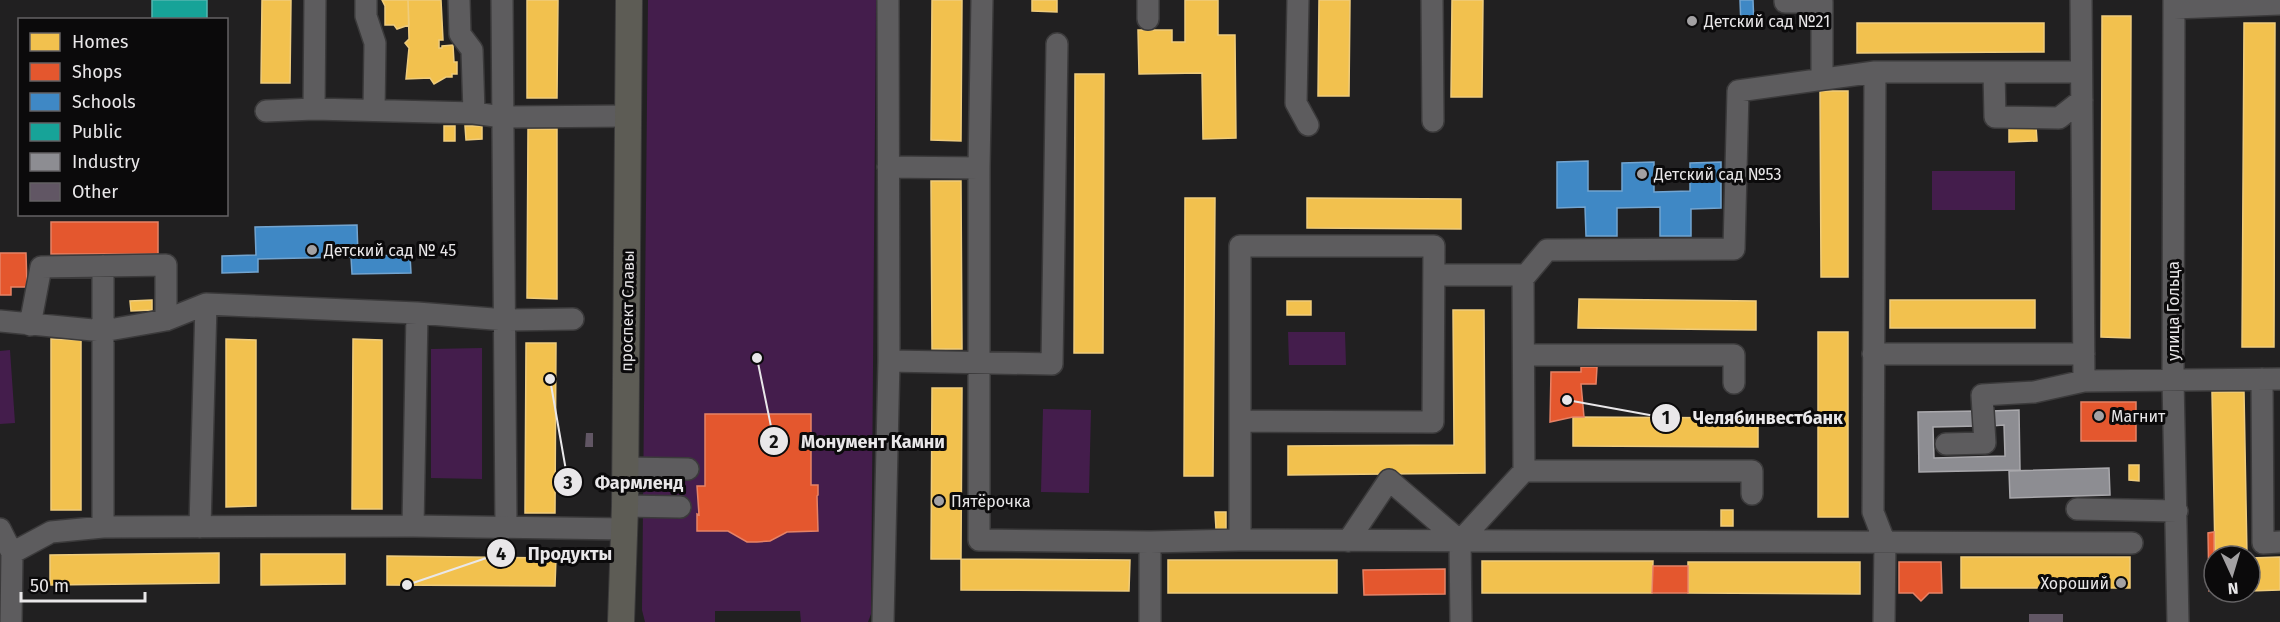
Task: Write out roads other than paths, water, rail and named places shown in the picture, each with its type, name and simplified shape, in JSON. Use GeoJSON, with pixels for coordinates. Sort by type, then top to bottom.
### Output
{"type":"FeatureCollection","features":[{"type":"Feature","properties":{"kind":"main road","name":"проспект Славы"},"geometry":{"type":"LineString","coordinates":[[621,622],[629,0]]}},
{"type":"Feature","properties":{"kind":"street"},"geometry":{"type":"LineString","coordinates":[[314,109],[315,0]]}},
{"type":"Feature","properties":{"kind":"street"},"geometry":{"type":"LineString","coordinates":[[366,0],[366,16],[375,43],[374,110]]}},
{"type":"Feature","properties":{"kind":"street"},"geometry":{"type":"LineString","coordinates":[[459,0],[460,34],[472,50],[474,112]]}},
{"type":"Feature","properties":{"kind":"street"},"geometry":{"type":"LineString","coordinates":[[502,0],[506,526]]}},
{"type":"Feature","properties":{"kind":"street"},"geometry":{"type":"LineString","coordinates":[[883,622],[889,362],[888,0]]}},
{"type":"Feature","properties":{"kind":"street"},"geometry":{"type":"LineString","coordinates":[[982,0],[979,168],[979,540],[2132,543]]}},
{"type":"Feature","properties":{"kind":"street"},"geometry":{"type":"LineString","coordinates":[[1298,0],[1296,103],[1308,125]]}},
{"type":"Feature","properties":{"kind":"street"},"geometry":{"type":"LineString","coordinates":[[1432,0],[1432,121]]}},
{"type":"Feature","properties":{"kind":"street"},"geometry":{"type":"LineString","coordinates":[[1785,0],[1785,2],[1822,2],[1822,78]]}},
{"type":"Feature","properties":{"kind":"street"},"geometry":{"type":"LineString","coordinates":[[2081,0],[2084,381]]}},
{"type":"Feature","properties":{"kind":"street"},"geometry":{"type":"LineString","coordinates":[[2174,4],[2280,4]]}},
{"type":"Feature","properties":{"kind":"street","name":"улица Гольца"},"geometry":{"type":"LineString","coordinates":[[2174,4],[2174,380],[2178,622]]}},
{"type":"Feature","properties":{"kind":"street"},"geometry":{"type":"LineString","coordinates":[[889,362],[1052,364],[1057,44]]}},
{"type":"Feature","properties":{"kind":"street"},"geometry":{"type":"LineString","coordinates":[[1875,72],[1873,512],[1884,543],[1884,622]]}},
{"type":"Feature","properties":{"kind":"street"},"geometry":{"type":"LineString","coordinates":[[1434,275],[1526,275],[1547,250],[1734,249],[1738,91],[1875,72],[2081,72]]}},
{"type":"Feature","properties":{"kind":"street"},"geometry":{"type":"LineString","coordinates":[[1994,72],[1995,117],[2059,118],[2082,100]]}},
{"type":"Feature","properties":{"kind":"street"},"geometry":{"type":"LineString","coordinates":[[266,111],[314,109],[474,112],[502,117],[629,116]]}},
{"type":"Feature","properties":{"kind":"street"},"geometry":{"type":"LineString","coordinates":[[888,167],[979,168]]}},
{"type":"Feature","properties":{"kind":"street"},"geometry":{"type":"LineString","coordinates":[[1240,421],[1433,422],[1434,246],[1240,246],[1240,421],[1240,540]]}},
{"type":"Feature","properties":{"kind":"street"},"geometry":{"type":"LineString","coordinates":[[30,325],[40,267],[166,265],[166,320]]}},
{"type":"Feature","properties":{"kind":"street"},"geometry":{"type":"LineString","coordinates":[[103,266],[103,527]]}},
{"type":"Feature","properties":{"kind":"street"},"geometry":{"type":"LineString","coordinates":[[1461,622],[1460,541],[1524,471],[1523,275]]}},
{"type":"Feature","properties":{"kind":"street"},"geometry":{"type":"LineString","coordinates":[[0,321],[103,331],[166,320],[206,304],[417,313],[506,320],[573,319]]}},
{"type":"Feature","properties":{"kind":"street"},"geometry":{"type":"LineString","coordinates":[[200,527],[206,304]]}},
{"type":"Feature","properties":{"kind":"street"},"geometry":{"type":"LineString","coordinates":[[413,526],[417,313]]}},
{"type":"Feature","properties":{"kind":"street"},"geometry":{"type":"LineString","coordinates":[[1873,354],[2084,354]]}},
{"type":"Feature","properties":{"kind":"street"},"geometry":{"type":"LineString","coordinates":[[1524,355],[1734,355],[1734,383]]}},
{"type":"Feature","properties":{"kind":"street"},"geometry":{"type":"LineString","coordinates":[[1946,444],[1985,443],[1982,395],[2034,392],[2084,381],[2271,379],[2263,543],[2280,542]]}},
{"type":"Feature","properties":{"kind":"street"},"geometry":{"type":"LineString","coordinates":[[624,468],[688,469]]}},
{"type":"Feature","properties":{"kind":"street"},"geometry":{"type":"LineString","coordinates":[[1524,471],[1752,471],[1752,494]]}},
{"type":"Feature","properties":{"kind":"street"},"geometry":{"type":"LineString","coordinates":[[1348,541],[1389,480],[1460,541]]}},
{"type":"Feature","properties":{"kind":"street"},"geometry":{"type":"LineString","coordinates":[[12,554],[51,532],[103,527],[506,526],[624,518],[680,507]]}},
{"type":"Feature","properties":{"kind":"street"},"geometry":{"type":"LineString","coordinates":[[2077,509],[2177,511]]}},
{"type":"Feature","properties":{"kind":"street"},"geometry":{"type":"LineString","coordinates":[[0,529],[12,554],[12,622]]}},
{"type":"Feature","properties":{"kind":"street"},"geometry":{"type":"LineString","coordinates":[[1149,622],[1150,542]]}},
{"type":"Feature","properties":{"kind":"place","name":"Детский сад №21"},"geometry":{"type":"Point","coordinates":[1692,21]}},
{"type":"Feature","properties":{"kind":"place","name":"Детский сад №53"},"geometry":{"type":"Point","coordinates":[1642,174]}},
{"type":"Feature","properties":{"kind":"place","name":"Детский сад № 45"},"geometry":{"type":"Point","coordinates":[312,250]}},
{"type":"Feature","properties":{"kind":"place","name":"Монумент Камни"},"geometry":{"type":"Point","coordinates":[757,358]}},
{"type":"Feature","properties":{"kind":"place","name":"Фармленд"},"geometry":{"type":"Point","coordinates":[550,379]}},
{"type":"Feature","properties":{"kind":"place","name":"Челябинвестбанк"},"geometry":{"type":"Point","coordinates":[1567,400]}},
{"type":"Feature","properties":{"kind":"place","name":"Магнит"},"geometry":{"type":"Point","coordinates":[2099,416]}},
{"type":"Feature","properties":{"kind":"place","name":"Пятёрочка"},"geometry":{"type":"Point","coordinates":[939,501]}},
{"type":"Feature","properties":{"kind":"place","name":"Хороший"},"geometry":{"type":"Point","coordinates":[2121,583]}},
{"type":"Feature","properties":{"kind":"place","name":"Продукты"},"geometry":{"type":"Point","coordinates":[407,585]}}]}
